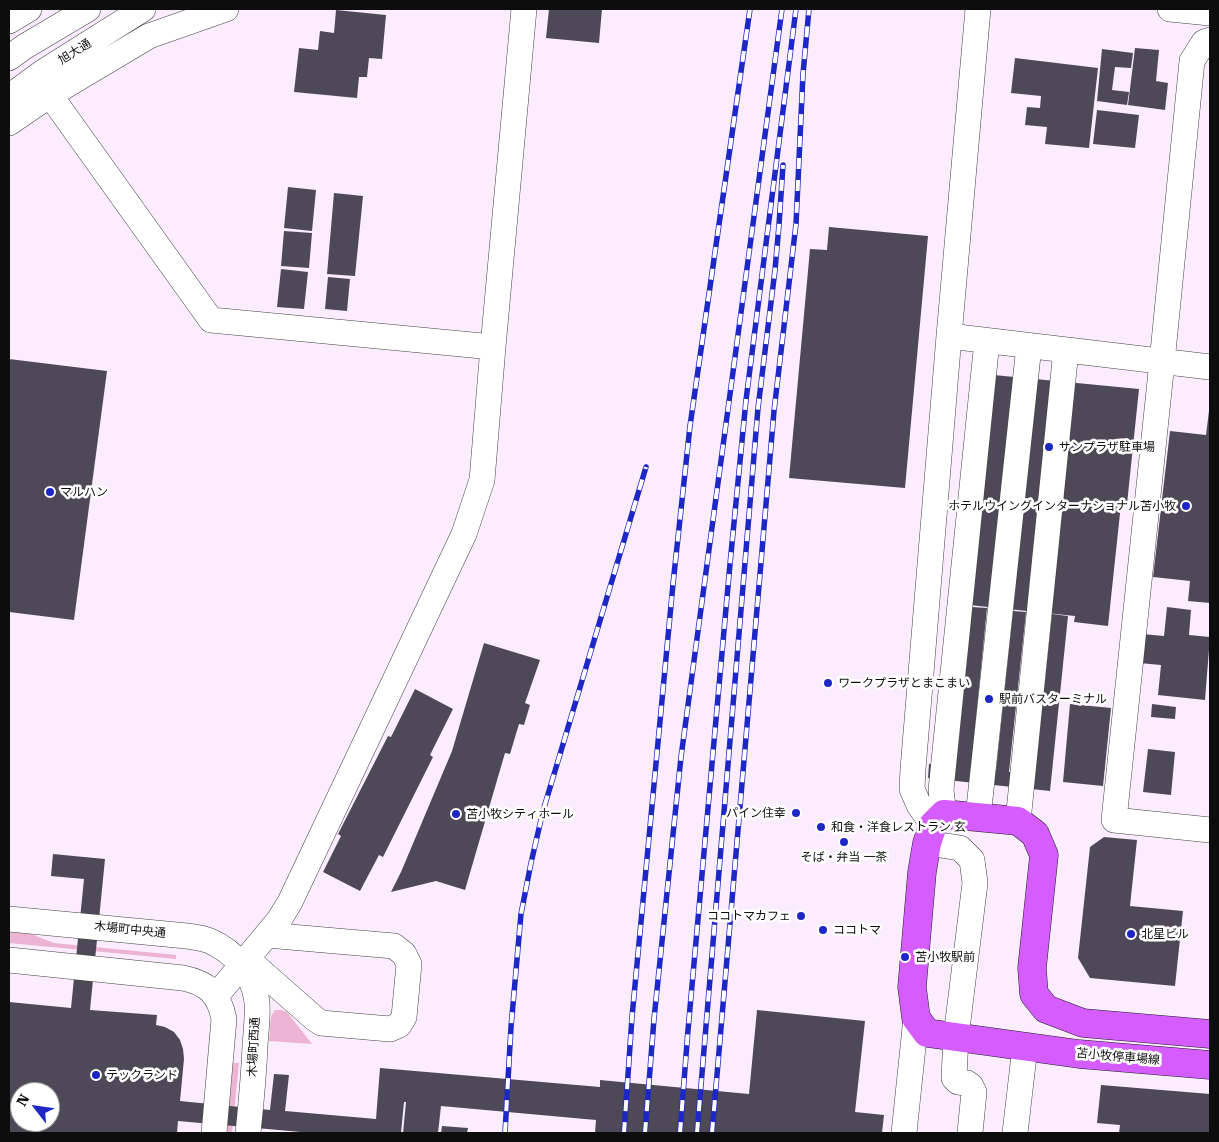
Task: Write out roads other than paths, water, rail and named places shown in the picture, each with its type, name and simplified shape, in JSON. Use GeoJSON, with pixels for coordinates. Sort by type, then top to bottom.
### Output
{"type":"FeatureCollection","features":[{"type":"Feature","properties":{"kind":"main road"},"geometry":{"type":"LineString","coordinates":[[916,1018],[912,987],[922,872],[934,827],[978,817],[1018,821],[1035,834],[1044,855],[1032,968],[1034,994],[1046,1009],[1083,1024],[1210,1034]]}},
{"type":"Feature","properties":{"kind":"main road","name":"苫小牧停車場線"},"geometry":{"type":"LineString","coordinates":[[916,1018],[927,1033],[1079,1054],[1210,1065]]}},
{"type":"Feature","properties":{"kind":"street"},"geometry":{"type":"LineString","coordinates":[[9,21],[29,9]]}},
{"type":"Feature","properties":{"kind":"street"},"geometry":{"type":"LineString","coordinates":[[9,58],[88,9]]}},
{"type":"Feature","properties":{"kind":"street","name":"旭大通"},"geometry":{"type":"LineString","coordinates":[[9,97],[43,72],[143,9]]}},
{"type":"Feature","properties":{"kind":"street"},"geometry":{"type":"LineString","coordinates":[[9,123],[50,95],[149,36],[226,9]]}},
{"type":"Feature","properties":{"kind":"street"},"geometry":{"type":"LineString","coordinates":[[216,996],[279,920],[290,902],[464,534],[482,480],[524,9]]}},
{"type":"Feature","properties":{"kind":"street"},"geometry":{"type":"LineString","coordinates":[[1170,9],[1210,13]]}},
{"type":"Feature","properties":{"kind":"street"},"geometry":{"type":"LineString","coordinates":[[970,1133],[974,1092],[967,1083],[958,1082],[954,1078],[956,1037],[975,883],[972,860],[934,827],[919,805],[912,789],[949,336],[978,13]]}},
{"type":"Feature","properties":{"kind":"street"},"geometry":{"type":"LineString","coordinates":[[1210,40],[1204,42],[1192,61],[1114,820],[1210,830]]}},
{"type":"Feature","properties":{"kind":"street"},"geometry":{"type":"LineString","coordinates":[[50,95],[211,320],[493,347]]}},
{"type":"Feature","properties":{"kind":"street"},"geometry":{"type":"LineString","coordinates":[[949,336],[1210,368]]}},
{"type":"Feature","properties":{"kind":"street"},"geometry":{"type":"LineString","coordinates":[[934,827],[941,790],[987,341]]}},
{"type":"Feature","properties":{"kind":"street"},"geometry":{"type":"LineString","coordinates":[[978,817],[1029,346]]}},
{"type":"Feature","properties":{"kind":"street"},"geometry":{"type":"LineString","coordinates":[[1018,821],[1066,350]]}},
{"type":"Feature","properties":{"kind":"street","name":"木場町中央通"},"geometry":{"type":"LineString","coordinates":[[9,918],[187,936],[208,940],[223,947],[244,962]]}},
{"type":"Feature","properties":{"kind":"street"},"geometry":{"type":"LineString","coordinates":[[244,962],[321,1023],[390,1029],[399,1025],[404,1017],[409,964],[404,954],[394,946],[267,935]]}},
{"type":"Feature","properties":{"kind":"street"},"geometry":{"type":"LineString","coordinates":[[9,960],[183,978],[197,981],[208,987],[222,1007],[224,1019],[214,1133]]}},
{"type":"Feature","properties":{"kind":"street","name":"木場町西通"},"geometry":{"type":"LineString","coordinates":[[244,962],[253,985],[256,1001],[255,1054],[248,1133]]}},
{"type":"Feature","properties":{"kind":"street"},"geometry":{"type":"LineString","coordinates":[[904,1133],[916,1018]]}},
{"type":"Feature","properties":{"kind":"street"},"geometry":{"type":"LineString","coordinates":[[1015,1133],[1025,1047]]}},
{"type":"Feature","properties":{"kind":"railway"},"geometry":{"type":"LineString","coordinates":[[624,1133],[632,1017],[690,426],[750,9]]}},
{"type":"Feature","properties":{"kind":"railway"},"geometry":{"type":"LineString","coordinates":[[645,1133],[654,1019],[681,757],[782,9]]}},
{"type":"Feature","properties":{"kind":"railway"},"geometry":{"type":"LineString","coordinates":[[680,1133],[746,400],[796,9]]}},
{"type":"Feature","properties":{"kind":"railway"},"geometry":{"type":"LineString","coordinates":[[712,1133],[774,411],[796,224],[803,74],[809,9]]}},
{"type":"Feature","properties":{"kind":"railway"},"geometry":{"type":"LineString","coordinates":[[697,1133],[758,408],[775,270],[783,165]]}},
{"type":"Feature","properties":{"kind":"railway"},"geometry":{"type":"LineString","coordinates":[[505,1133],[511,1027],[521,914],[531,863],[543,811],[646,467]]}},
{"type":"Feature","properties":{"kind":"place","name":"サンプラザ駐車場"},"geometry":{"type":"Point","coordinates":[1049,447]}},
{"type":"Feature","properties":{"kind":"place","name":"マルハン"},"geometry":{"type":"Point","coordinates":[50,492]}},
{"type":"Feature","properties":{"kind":"place","name":"ホテルウイングインターナショナル苫小牧"},"geometry":{"type":"Point","coordinates":[1186,506]}},
{"type":"Feature","properties":{"kind":"place","name":"ワークプラザとまこまい"},"geometry":{"type":"Point","coordinates":[828,683]}},
{"type":"Feature","properties":{"kind":"place","name":"駅前バスターミナル"},"geometry":{"type":"Point","coordinates":[989,699]}},
{"type":"Feature","properties":{"kind":"place","name":"パイン住幸"},"geometry":{"type":"Point","coordinates":[796,813]}},
{"type":"Feature","properties":{"kind":"place","name":"苫小牧シティホール"},"geometry":{"type":"Point","coordinates":[456,814]}},
{"type":"Feature","properties":{"kind":"place","name":"和食・洋食レストラン 玄"},"geometry":{"type":"Point","coordinates":[821,827]}},
{"type":"Feature","properties":{"kind":"place","name":"そば・弁当 一茶"},"geometry":{"type":"Point","coordinates":[844,842]}},
{"type":"Feature","properties":{"kind":"place","name":"ココトマカフェ"},"geometry":{"type":"Point","coordinates":[801,916]}},
{"type":"Feature","properties":{"kind":"place","name":"ココトマ"},"geometry":{"type":"Point","coordinates":[823,930]}},
{"type":"Feature","properties":{"kind":"place","name":"北星ビル"},"geometry":{"type":"Point","coordinates":[1131,934]}},
{"type":"Feature","properties":{"kind":"place","name":"苫小牧駅前"},"geometry":{"type":"Point","coordinates":[905,957]}},
{"type":"Feature","properties":{"kind":"place","name":"テックランド"},"geometry":{"type":"Point","coordinates":[96,1075]}}]}
